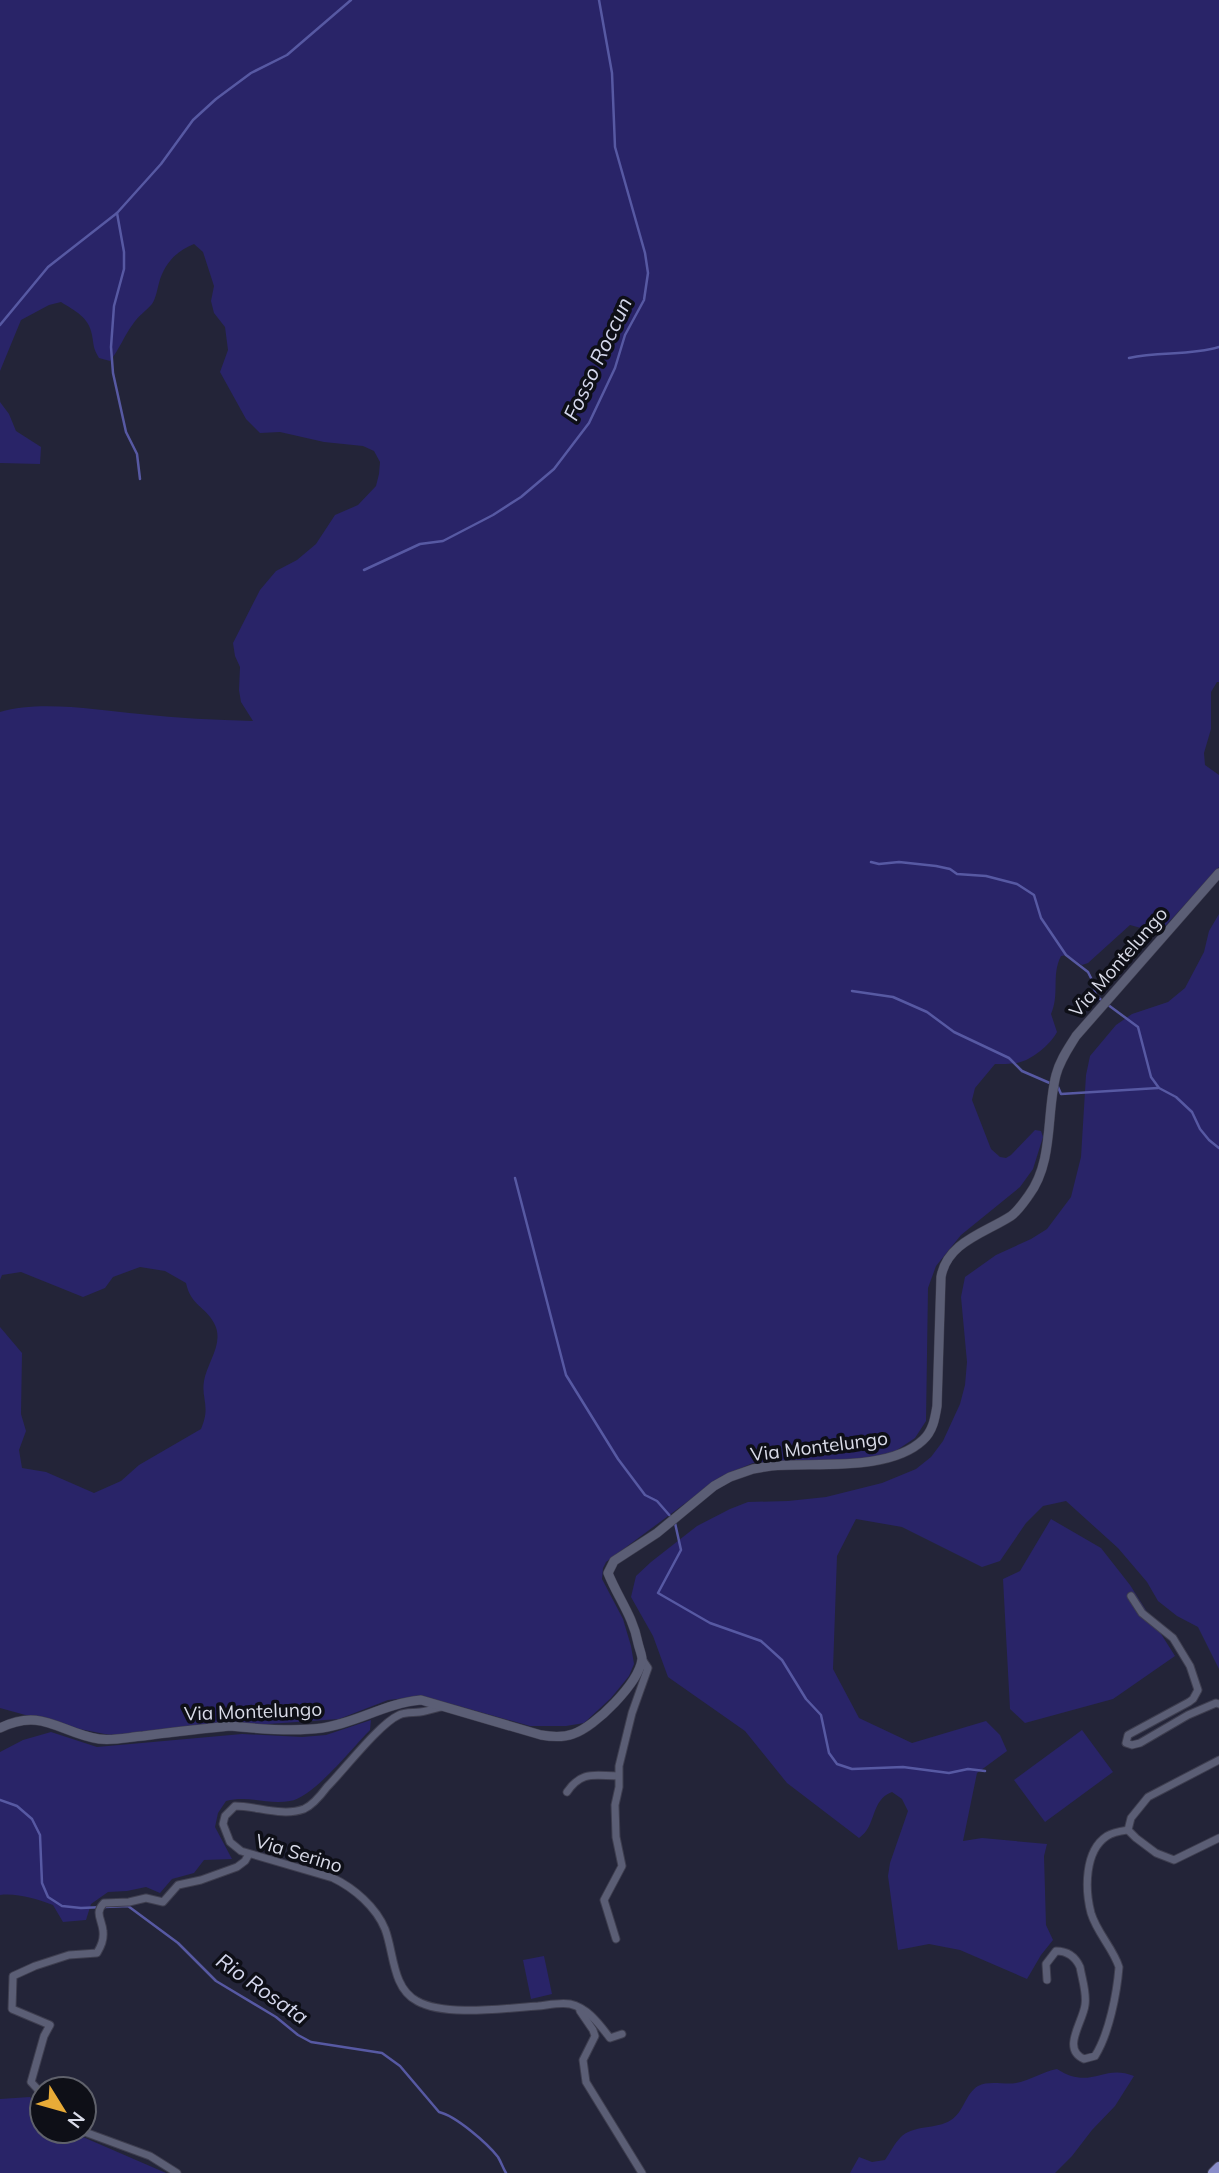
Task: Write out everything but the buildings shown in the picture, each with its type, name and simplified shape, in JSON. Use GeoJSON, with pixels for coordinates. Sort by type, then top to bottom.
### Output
{"type":"FeatureCollection","features":[{"type":"Feature","properties":{"kind":"main road"},"geometry":{"type":"LineString","coordinates":[[1213,2173],[1219,2167]]}},
{"type":"Feature","properties":{"kind":"street","name":"Via Montelungo"},"geometry":{"type":"LineString","coordinates":[[0,1728],[27,1719],[43,1720],[85,1735],[112,1739],[230,1726],[322,1728],[402,1702],[421,1700],[558,1738],[587,1728],[609,1709],[633,1679],[642,1659],[629,1612],[608,1573],[614,1561],[657,1533],[714,1486],[730,1478],[753,1469],[771,1466],[883,1460],[916,1445],[929,1433],[937,1406],[941,1277],[946,1259],[985,1229],[1013,1214],[1031,1193],[1045,1154],[1056,1077],[1062,1059],[1076,1036],[1219,873]]}},
{"type":"Feature","properties":{"kind":"street"},"geometry":{"type":"LineString","coordinates":[[1131,1596],[1142,1613],[1173,1638],[1190,1666],[1198,1690],[1189,1702],[1128,1735],[1126,1742],[1132,1745],[1140,1743],[1198,1710],[1219,1704]]}},
{"type":"Feature","properties":{"kind":"street"},"geometry":{"type":"LineString","coordinates":[[616,1938],[604,1900],[622,1866],[616,1837],[615,1805],[622,1748],[647,1675],[648,1668],[642,1659]]}},
{"type":"Feature","properties":{"kind":"street","name":"Via Serino"},"geometry":{"type":"LineString","coordinates":[[441,1707],[400,1714],[389,1722],[306,1808],[273,1811],[235,1807],[229,1810],[223,1824],[224,1831],[235,1846],[249,1854],[333,1878],[347,1885],[367,1903],[384,1926],[401,1983],[409,1996],[418,2002],[467,2011],[562,2004],[578,2008]]}},
{"type":"Feature","properties":{"kind":"street"},"geometry":{"type":"LineString","coordinates":[[1128,1830],[1131,1818],[1148,1797],[1219,1760]]}},
{"type":"Feature","properties":{"kind":"street"},"geometry":{"type":"LineString","coordinates":[[567,1792],[575,1781],[590,1774],[618,1776]]}},
{"type":"Feature","properties":{"kind":"street"},"geometry":{"type":"LineString","coordinates":[[1128,1830],[1156,1853],[1174,1860],[1219,1838]]}},
{"type":"Feature","properties":{"kind":"street"},"geometry":{"type":"LineString","coordinates":[[1047,1980],[1046,1964],[1056,1951],[1068,1953],[1078,1961],[1086,2004],[1075,2038],[1074,2052],[1084,2059],[1094,2056],[1108,2025],[1119,1968],[1092,1915],[1088,1876],[1093,1855],[1100,1842],[1112,1834],[1128,1830]]}},
{"type":"Feature","properties":{"kind":"street"},"geometry":{"type":"LineString","coordinates":[[33,2075],[44,2036],[50,2025],[12,2009],[13,1976],[69,1955],[97,1953],[103,1940],[103,1928],[98,1914],[104,1903],[146,1898],[163,1902],[178,1885],[237,1867],[249,1854]]}},
{"type":"Feature","properties":{"kind":"street"},"geometry":{"type":"LineString","coordinates":[[578,2008],[592,2015],[610,2038],[622,2034]]}},
{"type":"Feature","properties":{"kind":"street"},"geometry":{"type":"LineString","coordinates":[[578,2008],[595,2036],[583,2060],[586,2082],[642,2173]]}},
{"type":"Feature","properties":{"kind":"street"},"geometry":{"type":"LineString","coordinates":[[98,2137],[150,2156],[177,2173]]}},
{"type":"Feature","properties":{"kind":"shaded area"},"geometry":{"type":"Polygon","coordinates":[[[0,0],[1219,0],[1219,682],[1211,692],[1211,729],[1204,753],[1205,765],[1219,775],[1219,867],[1159,933],[1130,925],[1088,963],[1082,965],[1067,955],[1061,956],[1056,970],[1055,999],[1051,1014],[1057,1032],[1054,1037],[1029,1059],[1017,1063],[995,1064],[975,1088],[972,1100],[991,1149],[1000,1157],[1011,1155],[1035,1130],[1041,1131],[1043,1137],[1033,1169],[1020,1187],[961,1235],[936,1266],[928,1288],[926,1421],[915,1438],[891,1454],[861,1459],[753,1463],[722,1476],[606,1562],[602,1579],[623,1619],[634,1664],[629,1676],[611,1698],[584,1723],[530,1726],[448,1703],[415,1697],[388,1700],[339,1719],[110,1735],[0,1708],[0,1327],[22,1353],[21,1414],[26,1431],[19,1450],[22,1468],[46,1472],[94,1493],[121,1481],[139,1465],[201,1429],[206,1408],[204,1381],[218,1338],[214,1323],[191,1297],[186,1283],[165,1271],[140,1267],[113,1277],[105,1288],[83,1297],[21,1272],[2,1275],[0,1280],[0,712],[16,708],[51,706],[182,718],[253,721],[241,702],[240,667],[233,643],[260,590],[276,571],[297,560],[316,544],[335,515],[358,505],[376,486],[380,462],[374,451],[363,446],[324,442],[280,432],[260,433],[246,419],[220,372],[228,350],[225,327],[214,313],[211,301],[214,286],[203,252],[194,244],[176,254],[168,264],[152,304],[135,321],[110,361],[99,358],[85,319],[61,302],[49,305],[21,320],[0,371],[0,0]]]}},
{"type":"Feature","properties":{"kind":"shaded area"},"geometry":{"type":"Polygon","coordinates":[[[0,402],[16,431],[41,447],[40,464],[0,463],[0,402]]]}},
{"type":"Feature","properties":{"kind":"shaded area"},"geometry":{"type":"Polygon","coordinates":[[[1219,914],[1219,1669],[1198,1627],[1177,1616],[1158,1601],[1147,1582],[1118,1548],[1066,1501],[1043,1506],[1026,1523],[1000,1561],[982,1567],[902,1527],[856,1519],[837,1556],[833,1669],[859,1718],[912,1743],[986,1721],[1000,1735],[1007,1751],[977,1773],[963,1841],[982,1838],[1047,1844],[1044,1856],[1046,1925],[1053,1940],[1027,1979],[960,1950],[929,1944],[898,1950],[888,1876],[908,1811],[902,1799],[892,1792],[885,1796],[880,1801],[869,1827],[859,1838],[787,1783],[745,1731],[668,1677],[653,1636],[631,1597],[636,1576],[697,1526],[730,1509],[748,1502],[826,1497],[882,1483],[916,1469],[931,1457],[943,1441],[960,1404],[965,1385],[967,1362],[961,1297],[965,1277],[996,1255],[1047,1229],[1071,1197],[1081,1157],[1086,1075],[1090,1056],[1116,1025],[1132,1014],[1168,1002],[1185,988],[1204,952],[1209,931],[1219,914]]]}},
{"type":"Feature","properties":{"kind":"shaded area"},"geometry":{"type":"Polygon","coordinates":[[[1051,1519],[1101,1548],[1130,1585],[1175,1656],[1113,1699],[1025,1723],[1010,1709],[1003,1579],[1020,1571],[1051,1519]]]}},
{"type":"Feature","properties":{"kind":"shaded area"},"geometry":{"type":"Polygon","coordinates":[[[371,1720],[370,1730],[343,1760],[321,1782],[299,1798],[282,1802],[242,1799],[226,1801],[218,1813],[215,1827],[232,1859],[204,1860],[194,1873],[172,1879],[160,1893],[146,1887],[108,1892],[91,1904],[86,1920],[63,1922],[53,1905],[20,1896],[0,1895],[0,1752],[23,1740],[51,1732],[97,1747],[242,1734],[302,1737],[326,1735],[371,1720]]]}},
{"type":"Feature","properties":{"kind":"shaded area"},"geometry":{"type":"Polygon","coordinates":[[[1082,1730],[1113,1772],[1045,1822],[1014,1780],[1082,1730]]]}},
{"type":"Feature","properties":{"kind":"shaded area"},"geometry":{"type":"Polygon","coordinates":[[[544,1956],[552,1994],[531,1999],[523,1960],[544,1956]]]}},
{"type":"Feature","properties":{"kind":"shaded area"},"geometry":{"type":"Polygon","coordinates":[[[1057,2069],[1079,2078],[1114,2073],[1134,2076],[1115,2106],[1055,2173],[850,2173],[859,2157],[872,2162],[885,2160],[905,2134],[951,2120],[978,2086],[987,2083],[1016,2083],[1057,2069]]]}},
{"type":"Feature","properties":{"kind":"shaded area"},"geometry":{"type":"Polygon","coordinates":[[[28,2097],[28,2145],[98,2144],[166,2173],[0,2173],[0,2099],[28,2097]]]}},
{"type":"Feature","properties":{"kind":"waterway"},"geometry":{"type":"LineString","coordinates":[[0,325],[48,267],[117,213],[161,164],[193,120],[251,73],[287,55],[351,0]]}},
{"type":"Feature","properties":{"kind":"waterway","name":"Fosso Roccun"},"geometry":{"type":"LineString","coordinates":[[364,570],[420,544],[443,541],[493,515],[521,497],[554,469],[589,423],[615,368],[625,335],[644,300],[648,273],[645,253],[615,147],[612,73],[599,0]]}},
{"type":"Feature","properties":{"kind":"waterway"},"geometry":{"type":"LineString","coordinates":[[117,213],[124,252],[124,269],[114,306],[111,347],[113,373],[126,432],[137,454],[140,479]]}},
{"type":"Feature","properties":{"kind":"waterway"},"geometry":{"type":"LineString","coordinates":[[1129,358],[1196,352],[1219,347]]}},
{"type":"Feature","properties":{"kind":"waterway"},"geometry":{"type":"LineString","coordinates":[[871,862],[936,866],[950,869],[957,874],[986,876],[1017,884],[1034,895],[1041,918],[1066,955],[1088,972],[1096,996],[1138,1027],[1151,1077],[1159,1088],[1176,1097],[1192,1112],[1200,1129],[1219,1148]]}},
{"type":"Feature","properties":{"kind":"waterway"},"geometry":{"type":"LineString","coordinates":[[852,991],[893,997],[927,1012],[954,1032],[1009,1058],[1022,1071],[1052,1084]]}},
{"type":"Feature","properties":{"kind":"waterway"},"geometry":{"type":"LineString","coordinates":[[1058,1087],[1061,1094],[1158,1088]]}},
{"type":"Feature","properties":{"kind":"waterway"},"geometry":{"type":"LineString","coordinates":[[515,1178],[566,1375],[618,1459],[645,1495],[657,1501],[671,1517]]}},
{"type":"Feature","properties":{"kind":"waterway"},"geometry":{"type":"LineString","coordinates":[[675,1523],[681,1550],[658,1593],[710,1623],[761,1641],[782,1660],[806,1699],[821,1715],[829,1753],[837,1764],[852,1769],[903,1767],[949,1773],[968,1769],[985,1771]]}},
{"type":"Feature","properties":{"kind":"waterway","name":"Rio Rosata"},"geometry":{"type":"LineString","coordinates":[[0,1800],[17,1806],[32,1819],[40,1835],[42,1883],[48,1897],[62,1906],[128,1906],[178,1943],[216,1981],[276,2017],[298,2035],[311,2042],[382,2053],[400,2066],[439,2112],[462,2124],[487,2145],[498,2157],[506,2173]]}}]}
